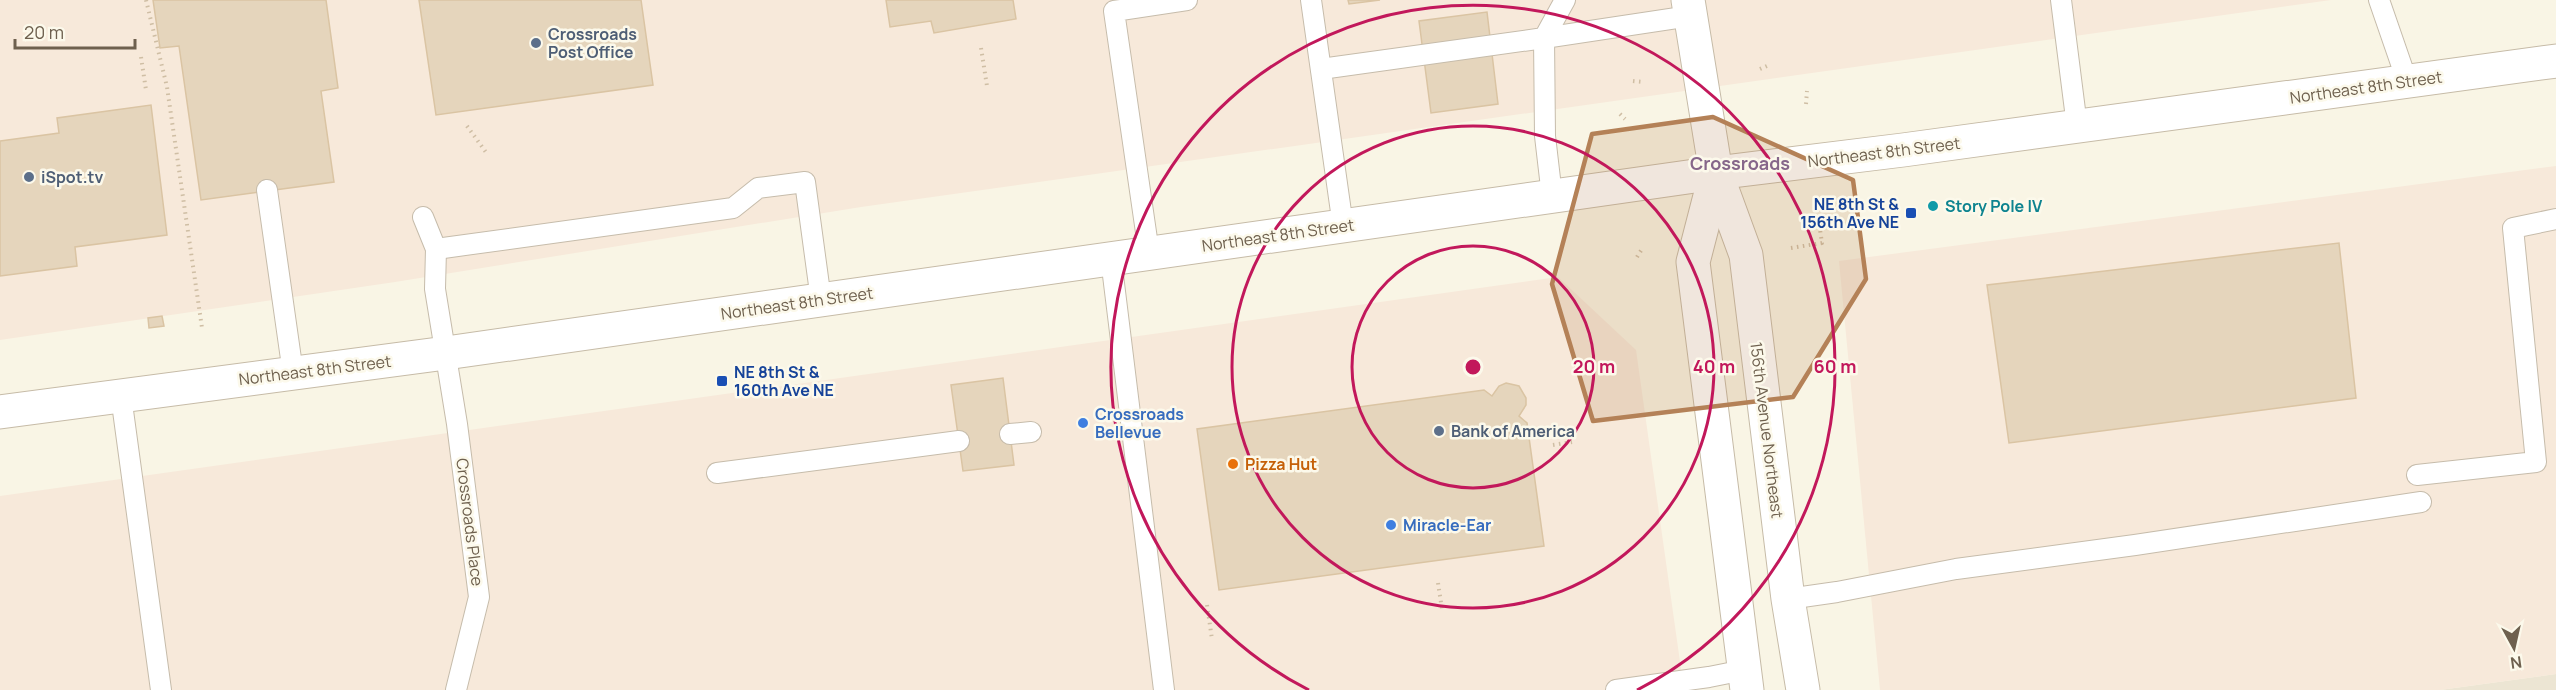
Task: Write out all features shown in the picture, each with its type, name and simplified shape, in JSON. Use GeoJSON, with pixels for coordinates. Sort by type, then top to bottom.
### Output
{"type":"FeatureCollection","features":[{"type":"Feature","properties":{"kind":"main road","name":"156th Avenue Northeast"},"geometry":{"type":"LineString","coordinates":[[1689,8],[1716,173],[1746,255],[1788,599],[1803,690]]}},
{"type":"Feature","properties":{"kind":"main road","name":"Northeast 8th Street"},"geometry":{"type":"LineString","coordinates":[[0,412],[446,353],[1716,173],[2556,61]]}},
{"type":"Feature","properties":{"kind":"main road","name":"156th Avenue Northeast"},"geometry":{"type":"LineString","coordinates":[[1716,173],[1693,262],[1746,680]]}},
{"type":"Feature","properties":{"kind":"lane"},"geometry":{"type":"LineString","coordinates":[[1149,254],[1114,10],[1187,0]]}},
{"type":"Feature","properties":{"kind":"lane"},"geometry":{"type":"LineString","coordinates":[[1311,0],[1343,226]]}},
{"type":"Feature","properties":{"kind":"lane"},"geometry":{"type":"LineString","coordinates":[[1552,196],[1545,136],[1544,38],[1564,0]]}},
{"type":"Feature","properties":{"kind":"lane"},"geometry":{"type":"LineString","coordinates":[[2061,0],[2077,126]]}},
{"type":"Feature","properties":{"kind":"lane"},"geometry":{"type":"LineString","coordinates":[[2379,0],[2407,81]]}},
{"type":"Feature","properties":{"kind":"lane"},"geometry":{"type":"LineString","coordinates":[[1321,69],[1544,38],[1689,8]]}},
{"type":"Feature","properties":{"kind":"lane"},"geometry":{"type":"LineString","coordinates":[[423,217],[436,249],[733,208],[758,188],[805,182],[821,300]]}},
{"type":"Feature","properties":{"kind":"lane"},"geometry":{"type":"LineString","coordinates":[[267,190],[293,373]]}},
{"type":"Feature","properties":{"kind":"lane"},"geometry":{"type":"LineString","coordinates":[[2417,475],[2536,462],[2513,228],[2556,219]]}},
{"type":"Feature","properties":{"kind":"lane","name":"Crossroads Place"},"geometry":{"type":"LineString","coordinates":[[436,249],[435,289],[446,353],[479,597],[456,690]]}},
{"type":"Feature","properties":{"kind":"lane"},"geometry":{"type":"LineString","coordinates":[[1111,259],[1164,690]]}},
{"type":"Feature","properties":{"kind":"lane"},"geometry":{"type":"LineString","coordinates":[[121,396],[161,690]]}},
{"type":"Feature","properties":{"kind":"lane"},"geometry":{"type":"LineString","coordinates":[[1010,434],[1031,432]]}},
{"type":"Feature","properties":{"kind":"lane"},"geometry":{"type":"LineString","coordinates":[[717,473],[959,441]]}},
{"type":"Feature","properties":{"kind":"lane"},"geometry":{"type":"LineString","coordinates":[[1788,599],[1956,569],[2421,502]]}},
{"type":"Feature","properties":{"kind":"lane"},"geometry":{"type":"LineString","coordinates":[[1616,690],[1709,677],[1746,680]]}},
{"type":"Feature","properties":{"kind":"path"},"geometry":{"type":"LineString","coordinates":[[146,0],[167,87],[202,328]]}},
{"type":"Feature","properties":{"kind":"path"},"geometry":{"type":"LineString","coordinates":[[981,48],[987,86]]}},
{"type":"Feature","properties":{"kind":"path"},"geometry":{"type":"LineString","coordinates":[[141,57],[146,90]]}},
{"type":"Feature","properties":{"kind":"path"},"geometry":{"type":"LineString","coordinates":[[1760,69],[1769,65]]}},
{"type":"Feature","properties":{"kind":"path"},"geometry":{"type":"LineString","coordinates":[[1633,81],[1643,82]]}},
{"type":"Feature","properties":{"kind":"path"},"geometry":{"type":"LineString","coordinates":[[1806,104],[1807,91]]}},
{"type":"Feature","properties":{"kind":"path"},"geometry":{"type":"LineString","coordinates":[[1620,114],[1625,119]]}},
{"type":"Feature","properties":{"kind":"path"},"geometry":{"type":"LineString","coordinates":[[467,126],[488,155]]}},
{"type":"Feature","properties":{"kind":"path"},"geometry":{"type":"LineString","coordinates":[[1791,248],[1822,243],[1818,216]]}},
{"type":"Feature","properties":{"kind":"path"},"geometry":{"type":"LineString","coordinates":[[1637,257],[1642,249]]}},
{"type":"Feature","properties":{"kind":"path"},"geometry":{"type":"LineString","coordinates":[[1553,445],[1572,442]]}},
{"type":"Feature","properties":{"kind":"path"},"geometry":{"type":"LineString","coordinates":[[1438,583],[1442,609]]}},
{"type":"Feature","properties":{"kind":"path"},"geometry":{"type":"LineString","coordinates":[[1207,605],[1212,639]]}},
{"type":"Feature","properties":{"kind":"highlighted area"},"geometry":{"type":"Polygon","coordinates":[[[1713,117],[1853,180],[1866,279],[1793,397],[1593,421],[1552,284],[1592,134],[1713,117]]]}},
{"type":"Feature","properties":{"kind":"shaded area"},"geometry":{"type":"Polygon","coordinates":[[[0,0],[2331,0],[861,207],[395,282],[0,340],[0,0]]]}},
{"type":"Feature","properties":{"kind":"shaded area"},"geometry":{"type":"Polygon","coordinates":[[[2556,166],[2556,674],[2440,690],[1880,690],[1839,261],[2556,166]]]}},
{"type":"Feature","properties":{"kind":"shaded area","name":"Crossroads Bellevue"},"geometry":{"type":"Polygon","coordinates":[[[1558,277],[1636,350],[1684,690],[0,690],[0,496],[1558,277]]]}},
{"type":"Feature","properties":{"kind":"shaded area"},"geometry":{"type":"Polygon","coordinates":[[[2556,674],[2556,690],[2440,690],[2556,674]]]}},
{"type":"Feature","properties":{"kind":"building"},"geometry":{"type":"Polygon","coordinates":[[[153,0],[326,0],[338,88],[321,91],[334,182],[201,200],[179,46],[160,48],[153,0]]]}},
{"type":"Feature","properties":{"kind":"building","name":"Crossroads Post Office"},"geometry":{"type":"Polygon","coordinates":[[[419,0],[641,0],[653,85],[436,115],[419,0]]]}},
{"type":"Feature","properties":{"kind":"building"},"geometry":{"type":"Polygon","coordinates":[[[886,0],[1013,0],[1016,19],[934,33],[931,21],[890,27],[886,0]]]}},
{"type":"Feature","properties":{"kind":"building"},"geometry":{"type":"Polygon","coordinates":[[[1348,0],[1380,0],[1349,4],[1348,0]]]}},
{"type":"Feature","properties":{"kind":"building"},"geometry":{"type":"Polygon","coordinates":[[[1487,12],[1498,104],[1431,113],[1419,21],[1487,12]]]}},
{"type":"Feature","properties":{"kind":"building"},"geometry":{"type":"Polygon","coordinates":[[[151,105],[167,235],[75,247],[77,266],[0,276],[0,141],[59,133],[57,118],[151,105]]]}},
{"type":"Feature","properties":{"kind":"building"},"geometry":{"type":"Polygon","coordinates":[[[2339,243],[2356,398],[2009,443],[1987,285],[2339,243]]]}},
{"type":"Feature","properties":{"kind":"building"},"geometry":{"type":"Polygon","coordinates":[[[162,316],[164,326],[149,328],[148,318],[162,316]]]}},
{"type":"Feature","properties":{"kind":"building"},"geometry":{"type":"Polygon","coordinates":[[[1003,378],[1014,465],[963,471],[951,385],[1003,378]]]}},
{"type":"Feature","properties":{"kind":"building"},"geometry":{"type":"Polygon","coordinates":[[[1506,383],[1519,386],[1526,398],[1526,405],[1519,416],[1527,423],[1544,546],[1219,590],[1197,429],[1484,390],[1492,396],[1499,386],[1506,383]]]}},
{"type":"Feature","properties":{"kind":"place","name":"Crossroads Post Office"},"geometry":{"type":"Point","coordinates":[536,43]}},
{"type":"Feature","properties":{"kind":"place","name":"iSpot.tv"},"geometry":{"type":"Point","coordinates":[29,177]}},
{"type":"Feature","properties":{"kind":"place","name":"Story Pole IV"},"geometry":{"type":"Point","coordinates":[1933,206]}},
{"type":"Feature","properties":{"kind":"place","name":"NE 8th St & 156th Ave NE"},"geometry":{"type":"Point","coordinates":[1911,213]}},
{"type":"Feature","properties":{"kind":"place","name":"NE 8th St & 160th Ave NE"},"geometry":{"type":"Point","coordinates":[722,381]}},
{"type":"Feature","properties":{"kind":"place","name":"Crossroads Bellevue"},"geometry":{"type":"Point","coordinates":[1083,423]}},
{"type":"Feature","properties":{"kind":"place","name":"Bank of America"},"geometry":{"type":"Point","coordinates":[1439,431]}},
{"type":"Feature","properties":{"kind":"place","name":"Pizza Hut"},"geometry":{"type":"Point","coordinates":[1233,464]}},
{"type":"Feature","properties":{"kind":"place","name":"Miracle-Ear"},"geometry":{"type":"Point","coordinates":[1391,525]}},
{"type":"Feature","properties":{"kind":"district","name":"Crossroads"},"geometry":{"type":"Point","coordinates":[1740,164]}}]}
